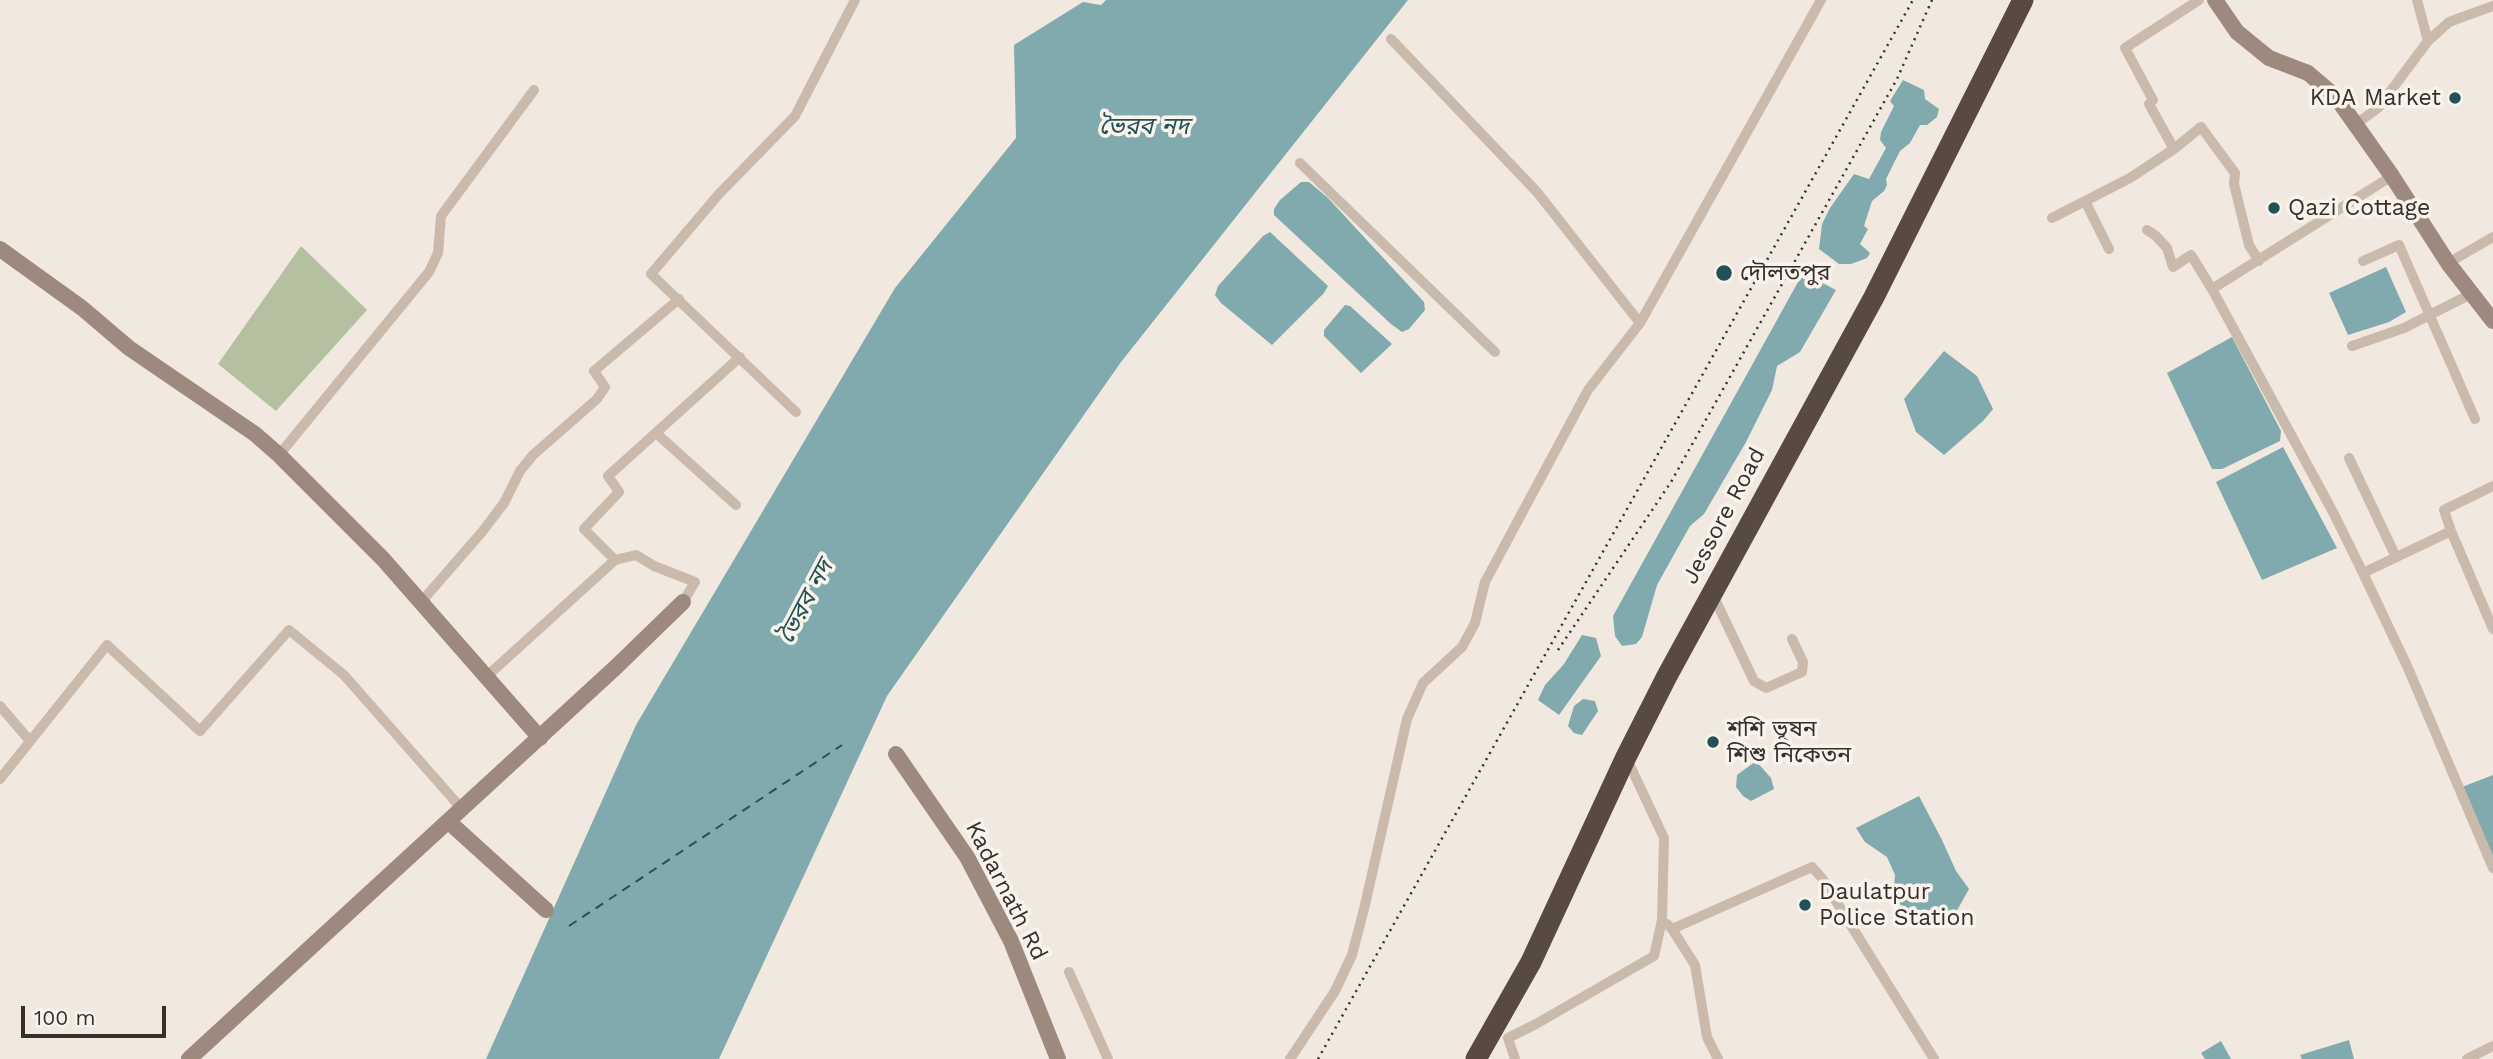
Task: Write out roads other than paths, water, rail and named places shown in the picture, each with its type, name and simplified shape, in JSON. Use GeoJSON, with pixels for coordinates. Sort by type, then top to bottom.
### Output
{"type":"FeatureCollection","features":[{"type":"Feature","properties":{"kind":"highway","name":"Jessore Road"},"geometry":{"type":"LineString","coordinates":[[1466,1059],[1525,953],[1659,674],[1794,422],[1868,293],[2011,0]]}},
{"type":"Feature","properties":{"kind":"highway","name":"Jessore Road"},"geometry":{"type":"LineString","coordinates":[[1476,1059],[1531,962],[1626,757],[1885,276],[2023,0]]}},
{"type":"Feature","properties":{"kind":"main road"},"geometry":{"type":"LineString","coordinates":[[2215,0],[2237,32],[2269,58],[2308,73],[2336,97],[2392,176],[2448,263],[2493,321]]}},
{"type":"Feature","properties":{"kind":"main road"},"geometry":{"type":"LineString","coordinates":[[0,249],[82,308],[129,348],[255,434],[279,455],[422,601],[540,737]]}},
{"type":"Feature","properties":{"kind":"main road"},"geometry":{"type":"LineString","coordinates":[[190,1059],[449,822],[683,602]]}},
{"type":"Feature","properties":{"kind":"main road","name":"Kadarnath Rd"},"geometry":{"type":"LineString","coordinates":[[896,754],[967,857],[1011,940],[1058,1059]]}},
{"type":"Feature","properties":{"kind":"main road"},"geometry":{"type":"LineString","coordinates":[[449,822],[546,910]]}},
{"type":"Feature","properties":{"kind":"street"},"geometry":{"type":"LineString","coordinates":[[796,412],[651,275],[719,194],[795,116],[855,0]]}},
{"type":"Feature","properties":{"kind":"street"},"geometry":{"type":"LineString","coordinates":[[1290,1059],[1335,991],[1352,955],[1407,719],[1423,683],[1462,648],[1475,623],[1485,582],[1588,390],[1640,323],[1821,0]]}},
{"type":"Feature","properties":{"kind":"street"},"geometry":{"type":"LineString","coordinates":[[2175,149],[2149,104],[2153,100],[2125,48],[2199,0]]}},
{"type":"Feature","properties":{"kind":"street"},"geometry":{"type":"LineString","coordinates":[[2417,0],[2428,41]]}},
{"type":"Feature","properties":{"kind":"street"},"geometry":{"type":"LineString","coordinates":[[2356,124],[2378,108],[2428,41],[2449,22],[2493,6]]}},
{"type":"Feature","properties":{"kind":"street"},"geometry":{"type":"LineString","coordinates":[[1391,39],[1537,192],[1640,323]]}},
{"type":"Feature","properties":{"kind":"street"},"geometry":{"type":"LineString","coordinates":[[279,455],[429,272],[438,253],[441,216],[534,90]]}},
{"type":"Feature","properties":{"kind":"street"},"geometry":{"type":"LineString","coordinates":[[2052,218],[2130,178],[2175,149],[2201,127],[2235,173],[2234,184],[2249,245],[2259,261]]}},
{"type":"Feature","properties":{"kind":"street"},"geometry":{"type":"LineString","coordinates":[[1300,163],[1495,352]]}},
{"type":"Feature","properties":{"kind":"street"},"geometry":{"type":"LineString","coordinates":[[2212,289],[2392,176]]}},
{"type":"Feature","properties":{"kind":"street"},"geometry":{"type":"LineString","coordinates":[[2085,201],[2109,249]]}},
{"type":"Feature","properties":{"kind":"street"},"geometry":{"type":"LineString","coordinates":[[2147,230],[2167,248],[2173,267],[2191,256],[2212,289],[2363,573],[2414,681],[2493,868]]}},
{"type":"Feature","properties":{"kind":"street"},"geometry":{"type":"LineString","coordinates":[[2448,263],[2493,237]]}},
{"type":"Feature","properties":{"kind":"street"},"geometry":{"type":"LineString","coordinates":[[2362,261],[2399,245],[2475,418]]}},
{"type":"Feature","properties":{"kind":"street"},"geometry":{"type":"LineString","coordinates":[[2352,346],[2404,328],[2471,294]]}},
{"type":"Feature","properties":{"kind":"street"},"geometry":{"type":"LineString","coordinates":[[422,601],[504,503],[520,471],[597,399],[605,387],[594,371],[679,299]]}},
{"type":"Feature","properties":{"kind":"street"},"geometry":{"type":"LineString","coordinates":[[615,560],[584,529],[619,492],[608,476],[740,357]]}},
{"type":"Feature","properties":{"kind":"street"},"geometry":{"type":"LineString","coordinates":[[656,433],[736,505]]}},
{"type":"Feature","properties":{"kind":"street"},"geometry":{"type":"LineString","coordinates":[[2349,458],[2396,557]]}},
{"type":"Feature","properties":{"kind":"street"},"geometry":{"type":"LineString","coordinates":[[2493,486],[2444,510],[2493,629]]}},
{"type":"Feature","properties":{"kind":"street"},"geometry":{"type":"LineString","coordinates":[[2363,573],[2451,531]]}},
{"type":"Feature","properties":{"kind":"street"},"geometry":{"type":"LineString","coordinates":[[486,677],[615,560],[636,555],[654,566],[695,582],[683,602]]}},
{"type":"Feature","properties":{"kind":"street"},"geometry":{"type":"LineString","coordinates":[[1712,593],[1754,681],[1766,688],[1802,672],[1802,662],[1792,639]]}},
{"type":"Feature","properties":{"kind":"street"},"geometry":{"type":"LineString","coordinates":[[0,779],[107,645],[200,731],[289,630],[344,675],[462,809]]}},
{"type":"Feature","properties":{"kind":"street"},"geometry":{"type":"LineString","coordinates":[[0,706],[30,741]]}},
{"type":"Feature","properties":{"kind":"street"},"geometry":{"type":"LineString","coordinates":[[1515,1059],[1508,1038],[1654,956],[1662,920],[1664,838],[1626,757]]}},
{"type":"Feature","properties":{"kind":"street"},"geometry":{"type":"LineString","coordinates":[[1672,929],[1812,867],[1821,877],[1931,1058]]}},
{"type":"Feature","properties":{"kind":"street"},"geometry":{"type":"LineString","coordinates":[[1662,920],[1672,929],[1695,965],[1707,1037],[1718,1059]]}},
{"type":"Feature","properties":{"kind":"street"},"geometry":{"type":"LineString","coordinates":[[1069,972],[1108,1059]]}},
{"type":"Feature","properties":{"kind":"street"},"geometry":{"type":"LineString","coordinates":[[2467,1059],[2493,1046]]}},
{"type":"Feature","properties":{"kind":"water","name":"ভৈরব নদ"},"geometry":{"type":"Polygon","coordinates":[[[1106,0],[1408,0],[1121,362],[887,696],[719,1059],[486,1059],[636,725],[895,288],[1016,138],[1014,45],[1083,2],[1101,5],[1106,0]]]}},
{"type":"Feature","properties":{"kind":"water"},"geometry":{"type":"Polygon","coordinates":[[[1903,80],[1924,90],[1925,99],[1939,109],[1937,117],[1927,125],[1920,125],[1910,143],[1900,151],[1886,179],[1884,191],[1872,201],[1864,226],[1868,229],[1860,244],[1870,253],[1867,258],[1851,264],[1839,264],[1819,249],[1822,224],[1854,174],[1869,179],[1886,148],[1880,140],[1881,132],[1894,106],[1890,101],[1903,80]]]}},
{"type":"Feature","properties":{"kind":"water"},"geometry":{"type":"Polygon","coordinates":[[[1301,182],[1309,182],[1328,198],[1424,302],[1425,310],[1409,329],[1402,332],[1391,324],[1274,215],[1274,209],[1280,200],[1301,182]]]}},
{"type":"Feature","properties":{"kind":"water"},"geometry":{"type":"Polygon","coordinates":[[[1270,232],[1328,286],[1272,345],[1215,295],[1218,286],[1263,236],[1270,232]]]}},
{"type":"Feature","properties":{"kind":"water"},"geometry":{"type":"Polygon","coordinates":[[[2386,267],[2406,312],[2389,322],[2348,335],[2329,293],[2386,267]]]}},
{"type":"Feature","properties":{"kind":"water"},"geometry":{"type":"Polygon","coordinates":[[[1803,273],[1836,290],[1800,352],[1777,366],[1772,390],[1746,442],[1704,514],[1690,526],[1657,585],[1642,637],[1636,644],[1622,646],[1615,636],[1613,616],[1803,273]]]}},
{"type":"Feature","properties":{"kind":"water"},"geometry":{"type":"Polygon","coordinates":[[[1345,305],[1350,306],[1392,344],[1361,373],[1324,336],[1324,330],[1345,305]]]}},
{"type":"Feature","properties":{"kind":"water"},"geometry":{"type":"Polygon","coordinates":[[[2232,337],[2281,431],[2280,441],[2222,469],[2212,469],[2167,373],[2232,337]]]}},
{"type":"Feature","properties":{"kind":"water"},"geometry":{"type":"Polygon","coordinates":[[[1944,351],[1977,376],[1993,409],[1944,455],[1916,432],[1904,399],[1944,351]]]}},
{"type":"Feature","properties":{"kind":"water"},"geometry":{"type":"Polygon","coordinates":[[[2283,447],[2337,548],[2262,580],[2216,482],[2283,447]]]}},
{"type":"Feature","properties":{"kind":"water"},"geometry":{"type":"Polygon","coordinates":[[[1582,635],[1596,638],[1601,656],[1559,715],[1538,700],[1545,685],[1564,664],[1582,635]]]}},
{"type":"Feature","properties":{"kind":"water"},"geometry":{"type":"Polygon","coordinates":[[[1583,699],[1595,701],[1598,711],[1582,735],[1574,733],[1568,726],[1574,706],[1583,699]]]}},
{"type":"Feature","properties":{"kind":"water"},"geometry":{"type":"Polygon","coordinates":[[[1756,761],[1771,778],[1774,789],[1751,801],[1736,787],[1737,775],[1756,761]]]}},
{"type":"Feature","properties":{"kind":"water"},"geometry":{"type":"Polygon","coordinates":[[[2493,775],[2493,859],[2462,787],[2493,775]]]}},
{"type":"Feature","properties":{"kind":"water"},"geometry":{"type":"Polygon","coordinates":[[[1919,796],[1956,871],[1969,889],[1950,923],[1921,926],[1898,902],[1894,888],[1895,875],[1887,857],[1865,842],[1856,828],[1919,796]]]}},
{"type":"Feature","properties":{"kind":"water"},"geometry":{"type":"Polygon","coordinates":[[[2349,1040],[2354,1059],[2302,1059],[2300,1055],[2349,1040]]]}},
{"type":"Feature","properties":{"kind":"water"},"geometry":{"type":"Polygon","coordinates":[[[2221,1041],[2231,1059],[2205,1059],[2201,1053],[2221,1041]]]}},
{"type":"Feature","properties":{"kind":"railway"},"geometry":{"type":"LineString","coordinates":[[1318,1059],[1913,0]]}},
{"type":"Feature","properties":{"kind":"railway"},"geometry":{"type":"LineString","coordinates":[[1558,650],[1671,482],[1897,79],[1932,0]]}},
{"type":"Feature","properties":{"kind":"place","name":"KDA Market"},"geometry":{"type":"Point","coordinates":[2455,98]}},
{"type":"Feature","properties":{"kind":"place","name":"Qazi Cottage"},"geometry":{"type":"Point","coordinates":[2274,208]}},
{"type":"Feature","properties":{"kind":"place","name":"দৌলতপুর"},"geometry":{"type":"Point","coordinates":[1724,273]}},
{"type":"Feature","properties":{"kind":"place","name":"শশি ভূষন শিশু নিকেতন"},"geometry":{"type":"Point","coordinates":[1713,742]}},
{"type":"Feature","properties":{"kind":"place","name":"Daulatpur Police Station"},"geometry":{"type":"Point","coordinates":[1805,905]}}]}
